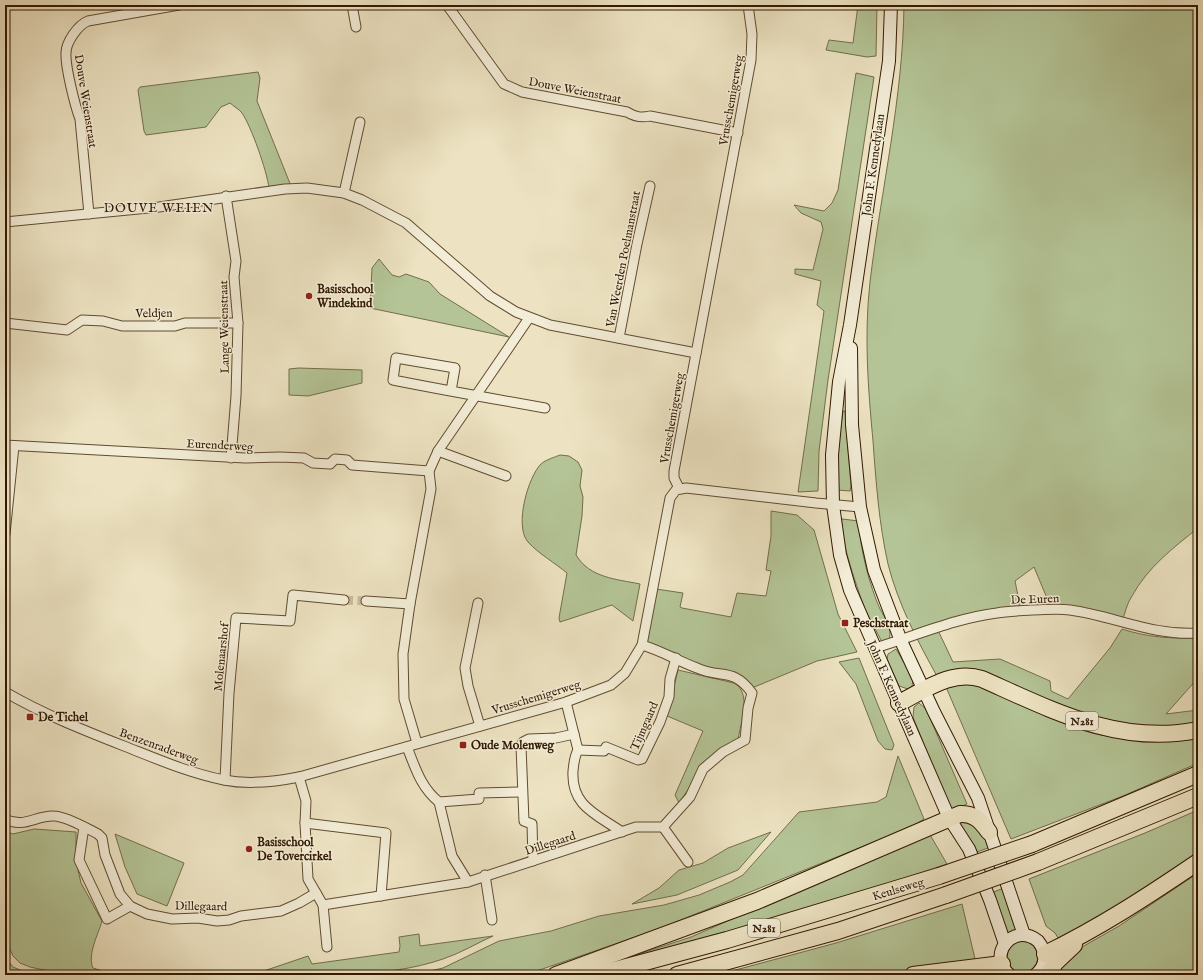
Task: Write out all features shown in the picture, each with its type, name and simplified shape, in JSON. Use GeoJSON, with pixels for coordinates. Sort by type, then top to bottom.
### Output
{"type":"FeatureCollection","features":[{"type":"Feature","properties":{"kind":"highway","name":"N281"},"geometry":{"type":"LineString","coordinates":[[899,703],[949,678],[970,676],[982,679],[1084,722],[1113,730],[1155,734],[1183,733],[1198,730]]}},
{"type":"Feature","properties":{"kind":"highway","name":"Keulseweg"},"geometry":{"type":"LineString","coordinates":[[588,975],[615,970],[727,940],[939,876],[1032,844],[1198,774]]}},
{"type":"Feature","properties":{"kind":"highway","name":"Keulseweg"},"geometry":{"type":"LineString","coordinates":[[677,975],[838,930],[946,895],[1038,862],[1198,796]]}},
{"type":"Feature","properties":{"kind":"highway","name":"N281"},"geometry":{"type":"LineString","coordinates":[[556,975],[757,901],[949,818],[963,814],[975,816],[983,823],[989,832]]}},
{"type":"Feature","properties":{"kind":"highway"},"geometry":{"type":"LineString","coordinates":[[1045,954],[1085,935],[1143,900],[1198,862]]}},
{"type":"Feature","properties":{"kind":"highway"},"geometry":{"type":"LineString","coordinates":[[1048,975],[1055,964],[1085,935]]}},
{"type":"Feature","properties":{"kind":"highway"},"geometry":{"type":"LineString","coordinates":[[913,975],[951,971],[1006,970]]}},
{"type":"Feature","properties":{"kind":"highway"},"geometry":{"type":"LineString","coordinates":[[951,971],[968,975]]}},
{"type":"Feature","properties":{"kind":"street","name":"Douve Weienstraat"},"geometry":{"type":"LineString","coordinates":[[89,214],[80,119],[75,105],[66,53],[69,40],[83,23],[88,21],[179,5]]}},
{"type":"Feature","properties":{"kind":"street"},"geometry":{"type":"LineString","coordinates":[[352,5],[356,27]]}},
{"type":"Feature","properties":{"kind":"street","name":"Douve Weienstraat"},"geometry":{"type":"LineString","coordinates":[[447,5],[500,79],[511,88],[522,92],[627,112],[633,116],[642,118],[650,116],[738,133]]}},
{"type":"Feature","properties":{"kind":"street","name":"Vrusschemigerweg"},"geometry":{"type":"LineString","coordinates":[[407,747],[566,702],[611,685],[625,673],[642,645],[670,498],[679,488],[674,478],[674,471],[751,60],[752,34],[748,5]]}},
{"type":"Feature","properties":{"kind":"street","name":"John F. Kennedylaan"},"geometry":{"type":"LineString","coordinates":[[891,5],[889,61],[850,325],[839,382],[833,434],[833,505],[840,555],[856,604],[949,818],[969,849],[990,900],[1005,944]]}},
{"type":"Feature","properties":{"kind":"street"},"geometry":{"type":"LineString","coordinates":[[344,193],[360,122]]}},
{"type":"Feature","properties":{"kind":"street","name":"Van Weerden Poelmanstraat"},"geometry":{"type":"LineString","coordinates":[[620,338],[637,244],[650,186]]}},
{"type":"Feature","properties":{"kind":"street","name":"Van Weerden Poelmanstraat"},"geometry":{"type":"LineString","coordinates":[[5,222],[158,207],[226,196],[285,189],[307,188],[344,193],[362,200],[406,223],[490,296],[529,318],[550,325],[696,353]]}},
{"type":"Feature","properties":{"kind":"street","name":"Lange Weienstraat"},"geometry":{"type":"LineString","coordinates":[[226,196],[236,261],[234,276],[238,323],[236,396],[231,458]]}},
{"type":"Feature","properties":{"kind":"street"},"geometry":{"type":"LineString","coordinates":[[417,743],[404,699],[403,654],[410,604],[431,489],[429,471],[438,451],[529,318]]}},
{"type":"Feature","properties":{"kind":"street","name":"Veldjen"},"geometry":{"type":"LineString","coordinates":[[5,323],[66,330],[82,320],[103,321],[122,326],[175,326],[185,322],[238,323]]}},
{"type":"Feature","properties":{"kind":"street","name":"John F. Kennedylaan"},"geometry":{"type":"LineString","coordinates":[[850,325],[852,425],[860,507],[874,570],[901,640],[924,691],[978,798],[1024,935]]}},
{"type":"Feature","properties":{"kind":"street"},"geometry":{"type":"LineString","coordinates":[[451,391],[454,368],[396,358],[393,380],[475,396],[545,408]]}},
{"type":"Feature","properties":{"kind":"street"},"geometry":{"type":"LineString","coordinates":[[5,534],[10,445]]}},
{"type":"Feature","properties":{"kind":"street","name":"Eurenderweg"},"geometry":{"type":"LineString","coordinates":[[10,445],[231,458],[304,458],[313,463],[330,464],[335,459],[347,460],[352,465],[429,471]]}},
{"type":"Feature","properties":{"kind":"street"},"geometry":{"type":"LineString","coordinates":[[438,451],[506,476]]}},
{"type":"Feature","properties":{"kind":"street"},"geometry":{"type":"LineString","coordinates":[[679,488],[860,507]]}},
{"type":"Feature","properties":{"kind":"street","name":"Molenaarshof"},"geometry":{"type":"LineString","coordinates":[[225,780],[229,693],[236,618],[290,621],[293,595],[344,600]]}},
{"type":"Feature","properties":{"kind":"street"},"geometry":{"type":"LineString","coordinates":[[366,601],[410,604]]}},
{"type":"Feature","properties":{"kind":"street","name":"Vrusschemigerweg"},"geometry":{"type":"LineString","coordinates":[[478,603],[465,668],[468,686],[480,726]]}},
{"type":"Feature","properties":{"kind":"street","name":"De Euren"},"geometry":{"type":"LineString","coordinates":[[875,648],[951,624],[996,613],[1048,609],[1070,610],[1132,626],[1164,632],[1181,634],[1198,633]]}},
{"type":"Feature","properties":{"kind":"street"},"geometry":{"type":"LineString","coordinates":[[642,645],[676,658],[698,669],[736,677],[745,684],[752,693],[748,708],[745,740],[723,752],[703,769],[690,797],[663,827],[688,862]]}},
{"type":"Feature","properties":{"kind":"street","name":"Tijmgaard"},"geometry":{"type":"LineString","coordinates":[[578,750],[604,751],[606,747],[638,760],[642,759],[660,722],[669,697],[670,679],[676,658]]}},
{"type":"Feature","properties":{"kind":"street","name":"Benzenraderweg"},"geometry":{"type":"LineString","coordinates":[[5,692],[32,707],[71,725],[175,767],[225,780],[262,783],[299,777],[407,747]]}},
{"type":"Feature","properties":{"kind":"street"},"geometry":{"type":"LineString","coordinates":[[566,702],[578,750],[574,757],[572,784],[576,797],[583,805],[622,832]]}},
{"type":"Feature","properties":{"kind":"street"},"geometry":{"type":"LineString","coordinates":[[533,861],[532,824],[524,821],[521,792],[521,746],[523,742],[529,739],[556,738],[574,734]]}},
{"type":"Feature","properties":{"kind":"street"},"geometry":{"type":"LineString","coordinates":[[407,747],[426,790],[439,802],[452,856],[468,882]]}},
{"type":"Feature","properties":{"kind":"street"},"geometry":{"type":"LineString","coordinates":[[299,777],[306,801],[305,823],[308,879],[323,905],[327,947]]}},
{"type":"Feature","properties":{"kind":"street"},"geometry":{"type":"LineString","coordinates":[[439,802],[479,799],[479,793],[521,792]]}},
{"type":"Feature","properties":{"kind":"street","name":"Dillegaard"},"geometry":{"type":"LineString","coordinates":[[5,819],[12,822],[26,823],[55,816],[84,827],[102,838],[105,855],[120,894],[130,906],[147,914],[172,919],[198,918],[217,921],[229,920],[241,916],[281,911],[316,893]]}},
{"type":"Feature","properties":{"kind":"street"},"geometry":{"type":"LineString","coordinates":[[305,823],[386,833],[381,896]]}},
{"type":"Feature","properties":{"kind":"street"},"geometry":{"type":"LineString","coordinates":[[84,827],[79,860],[107,918],[130,906]]}},
{"type":"Feature","properties":{"kind":"street","name":"Dillegaard"},"geometry":{"type":"LineString","coordinates":[[323,905],[468,882],[485,875],[636,827],[663,827]]}},
{"type":"Feature","properties":{"kind":"street"},"geometry":{"type":"LineString","coordinates":[[485,875],[492,920]]}},
{"type":"Feature","properties":{"kind":"street"},"geometry":{"type":"LineString","coordinates":[[1006,970],[1001,953],[1005,944],[1011,938],[1024,935],[1038,941],[1045,954],[1042,968],[1035,975]]}},
{"type":"Feature","properties":{"kind":"green space"},"geometry":{"type":"Polygon","coordinates":[[[858,5],[877,5],[876,56],[867,57],[826,50],[829,40],[853,43],[858,5]]]}},
{"type":"Feature","properties":{"kind":"green space"},"geometry":{"type":"Polygon","coordinates":[[[904,5],[1198,5],[1198,528],[1153,567],[1130,599],[1122,622],[1049,607],[1049,603],[1034,567],[1015,581],[1020,606],[977,613],[936,626],[953,662],[1000,659],[1050,681],[1051,691],[1068,699],[1110,648],[1122,629],[1159,637],[1198,638],[1198,678],[1166,714],[1198,710],[1198,724],[1155,728],[1093,720],[986,676],[938,678],[916,637],[897,594],[888,564],[880,518],[867,362],[867,322],[870,282],[900,75],[904,5]]]}},
{"type":"Feature","properties":{"kind":"green space"},"geometry":{"type":"Polygon","coordinates":[[[258,72],[260,78],[257,101],[291,186],[269,188],[262,160],[246,119],[239,110],[230,103],[221,107],[206,127],[146,135],[144,131],[138,90],[140,87],[258,72]]]}},
{"type":"Feature","properties":{"kind":"green space"},"geometry":{"type":"Polygon","coordinates":[[[856,73],[874,77],[828,380],[819,451],[818,491],[798,492],[824,311],[817,305],[821,281],[795,274],[795,269],[813,270],[823,229],[821,222],[801,213],[794,205],[824,211],[832,203],[838,190],[856,73]]]}},
{"type":"Feature","properties":{"kind":"green space"},"geometry":{"type":"Polygon","coordinates":[[[379,259],[392,275],[399,277],[406,274],[429,282],[440,294],[509,337],[370,308],[372,268],[379,259]]]}},
{"type":"Feature","properties":{"kind":"green space"},"geometry":{"type":"Polygon","coordinates":[[[289,369],[362,370],[362,383],[308,396],[289,395],[289,369]]]}},
{"type":"Feature","properties":{"kind":"green space"},"geometry":{"type":"Polygon","coordinates":[[[843,411],[845,411],[851,486],[850,491],[837,490],[836,465],[843,411]]]}},
{"type":"Feature","properties":{"kind":"green space"},"geometry":{"type":"Polygon","coordinates":[[[560,455],[569,456],[578,462],[582,470],[580,486],[583,497],[582,516],[576,555],[582,563],[596,573],[613,579],[640,584],[633,621],[612,605],[560,622],[559,618],[567,573],[528,542],[524,535],[522,525],[524,502],[527,490],[536,470],[541,464],[560,455]]]}},
{"type":"Feature","properties":{"kind":"green space"},"geometry":{"type":"Polygon","coordinates":[[[771,511],[797,515],[814,530],[838,614],[857,652],[817,661],[752,688],[680,661],[676,653],[646,642],[656,589],[683,593],[680,607],[682,608],[731,617],[737,593],[766,596],[771,571],[766,570],[771,536],[771,511]]]}},
{"type":"Feature","properties":{"kind":"green space"},"geometry":{"type":"Polygon","coordinates":[[[842,519],[859,521],[859,531],[863,554],[876,600],[889,629],[890,637],[888,641],[882,642],[863,604],[846,550],[841,526],[842,519]]]}},
{"type":"Feature","properties":{"kind":"green space"},"geometry":{"type":"Polygon","coordinates":[[[896,649],[913,678],[912,687],[908,689],[899,686],[887,659],[888,654],[896,649]]]}},
{"type":"Feature","properties":{"kind":"green space"},"geometry":{"type":"Polygon","coordinates":[[[859,658],[894,745],[892,750],[885,749],[878,741],[856,684],[839,662],[859,658]]]}},
{"type":"Feature","properties":{"kind":"green space"},"geometry":{"type":"Polygon","coordinates":[[[678,670],[734,683],[743,694],[744,701],[743,716],[738,739],[700,765],[689,788],[679,803],[675,795],[703,731],[667,716],[678,670]]]}},
{"type":"Feature","properties":{"kind":"green space"},"geometry":{"type":"Polygon","coordinates":[[[968,683],[985,687],[1002,694],[1050,717],[1084,731],[1101,735],[1137,738],[1198,734],[1198,763],[1123,796],[1011,839],[946,687],[968,683]]]}},
{"type":"Feature","properties":{"kind":"green space"},"geometry":{"type":"Polygon","coordinates":[[[919,703],[926,709],[967,804],[951,811],[913,717],[914,707],[919,703]]]}},
{"type":"Feature","properties":{"kind":"green space"},"geometry":{"type":"Polygon","coordinates":[[[898,756],[924,819],[911,827],[656,930],[525,975],[412,975],[443,968],[499,941],[551,931],[599,916],[664,905],[699,895],[730,882],[743,875],[799,812],[877,802],[886,797],[898,756]]]}},
{"type":"Feature","properties":{"kind":"green space"},"geometry":{"type":"Polygon","coordinates":[[[1198,810],[1198,859],[1060,941],[1055,933],[1046,926],[1029,879],[1145,833],[1198,810]]]}},
{"type":"Feature","properties":{"kind":"green space"},"geometry":{"type":"Polygon","coordinates":[[[963,819],[983,831],[988,848],[974,853],[955,820],[963,819]]]}},
{"type":"Feature","properties":{"kind":"green space"},"geometry":{"type":"Polygon","coordinates":[[[34,829],[76,832],[76,861],[81,883],[102,921],[92,951],[91,957],[93,968],[115,975],[68,975],[30,967],[20,963],[13,956],[5,938],[7,891],[5,880],[5,831],[13,834],[34,829]]]}},
{"type":"Feature","properties":{"kind":"green space"},"geometry":{"type":"Polygon","coordinates":[[[771,832],[738,870],[677,895],[632,904],[659,888],[679,870],[703,863],[728,848],[771,832]]]}},
{"type":"Feature","properties":{"kind":"green space"},"geometry":{"type":"Polygon","coordinates":[[[929,833],[947,864],[822,905],[599,967],[691,937],[929,833]]]}},
{"type":"Feature","properties":{"kind":"green space"},"geometry":{"type":"Polygon","coordinates":[[[115,834],[184,863],[167,906],[137,894],[125,867],[115,834]]]}},
{"type":"Feature","properties":{"kind":"green space"},"geometry":{"type":"Polygon","coordinates":[[[1198,873],[1198,975],[1059,975],[1063,964],[1075,951],[1119,926],[1198,873]]]}},
{"type":"Feature","properties":{"kind":"green space"},"geometry":{"type":"Polygon","coordinates":[[[1004,888],[1018,932],[1006,937],[991,893],[1004,888]]]}},
{"type":"Feature","properties":{"kind":"green space"},"geometry":{"type":"Polygon","coordinates":[[[962,904],[976,963],[891,975],[717,975],[836,943],[962,904]]]}},
{"type":"Feature","properties":{"kind":"green space"},"geometry":{"type":"Polygon","coordinates":[[[419,934],[420,946],[493,936],[443,959],[397,970],[373,973],[324,975],[252,975],[308,956],[312,964],[399,952],[399,937],[419,934]]]}},
{"type":"Feature","properties":{"kind":"green space"},"geometry":{"type":"Polygon","coordinates":[[[1019,941],[1025,941],[1035,948],[1038,957],[1037,963],[1031,970],[1025,973],[1019,973],[1009,966],[1006,960],[1006,954],[1013,944],[1019,941]]]}},
{"type":"Feature","properties":{"kind":"green space"},"geometry":{"type":"Polygon","coordinates":[[[5,957],[13,967],[32,975],[5,975],[5,957]]]}},
{"type":"Feature","properties":{"kind":"tunnel"},"geometry":{"type":"LineString","coordinates":[[344,600],[366,601]]}},
{"type":"Feature","properties":{"kind":"place","name":"Basisschool Windekind"},"geometry":{"type":"Point","coordinates":[309,296]}},
{"type":"Feature","properties":{"kind":"place","name":"Peschstraat"},"geometry":{"type":"Point","coordinates":[845,623]}},
{"type":"Feature","properties":{"kind":"place","name":"De Tichel"},"geometry":{"type":"Point","coordinates":[30,717]}},
{"type":"Feature","properties":{"kind":"place","name":"Oude Molenweg"},"geometry":{"type":"Point","coordinates":[463,745]}},
{"type":"Feature","properties":{"kind":"place","name":"Basisschool De Tovercirkel"},"geometry":{"type":"Point","coordinates":[249,849]}},
{"type":"Feature","properties":{"kind":"district","name":"DOUVE WEIEN"},"geometry":{"type":"Point","coordinates":[159,207]}}]}
